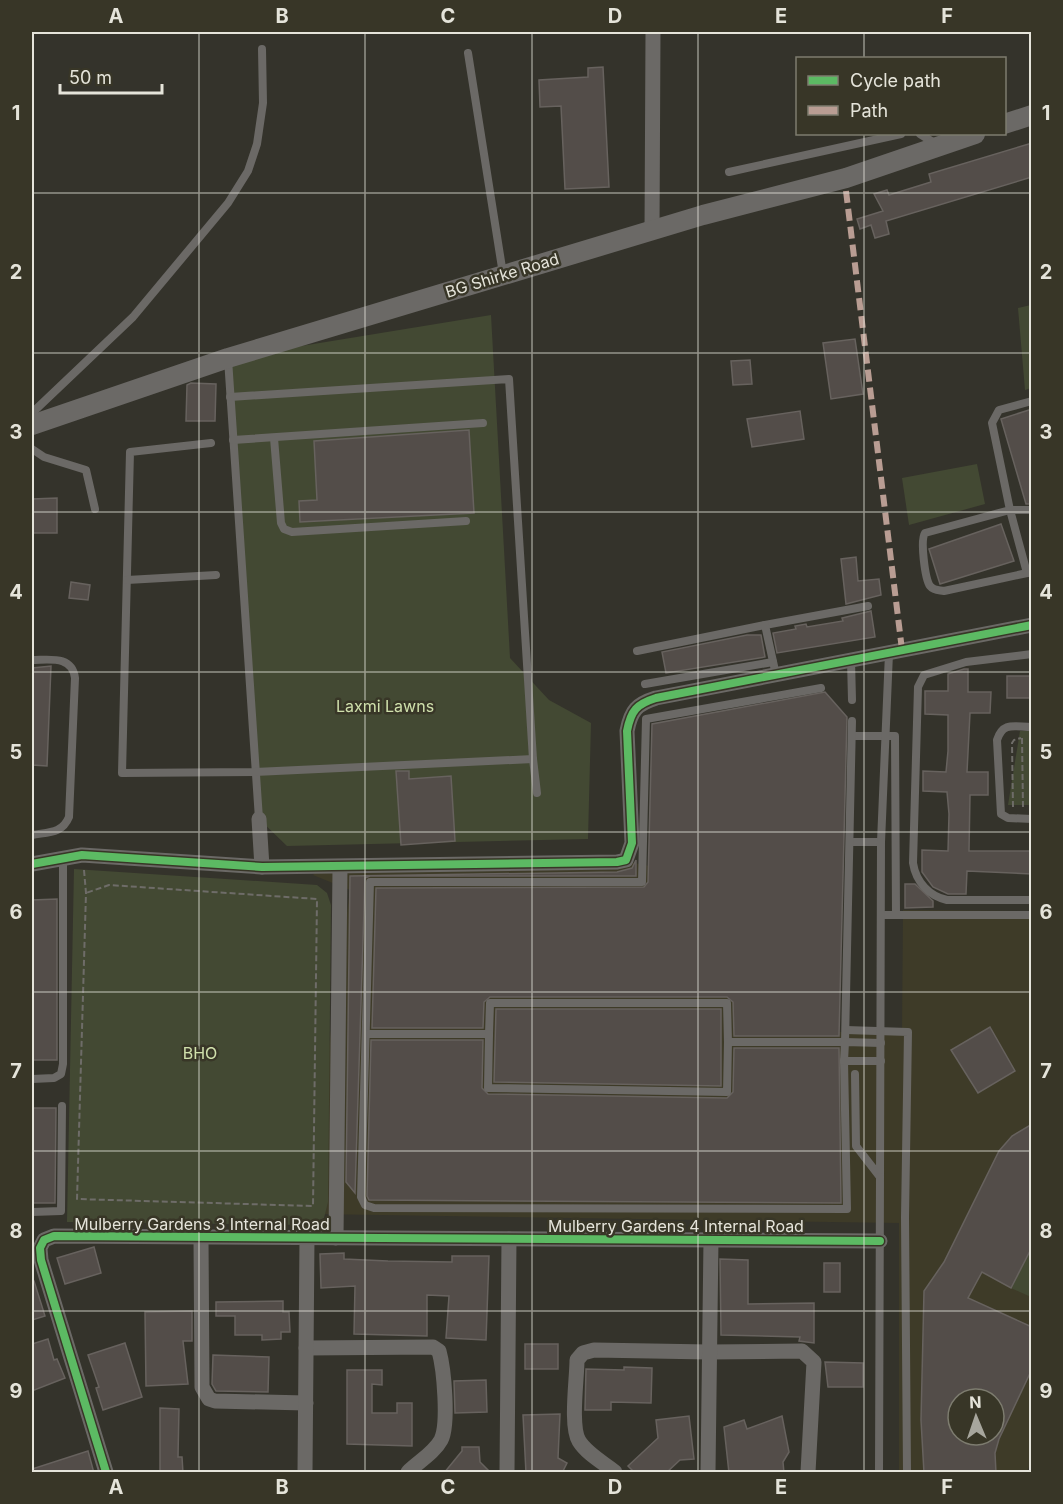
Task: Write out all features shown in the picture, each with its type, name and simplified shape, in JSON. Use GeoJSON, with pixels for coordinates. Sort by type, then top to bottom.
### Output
{"type":"FeatureCollection","features":[{"type":"Feature","properties":{"kind":"street"},"geometry":{"type":"LineString","coordinates":[[652,231],[653,32]]}},
{"type":"Feature","properties":{"kind":"street"},"geometry":{"type":"LineString","coordinates":[[1006,124],[1032,115]]}},
{"type":"Feature","properties":{"kind":"street","name":"BG Shirke Road"},"geometry":{"type":"LineString","coordinates":[[32,425],[228,358],[652,231],[846,178],[972,135]]}},
{"type":"Feature","properties":{"kind":"street"},"geometry":{"type":"LineString","coordinates":[[32,864],[82,855],[262,867],[340,868],[626,860],[632,843],[627,730],[630,715],[638,704],[775,668],[851,660],[1032,625]]}},
{"type":"Feature","properties":{"kind":"street"},"geometry":{"type":"LineString","coordinates":[[259,819],[262,867]]}},
{"type":"Feature","properties":{"kind":"street"},"geometry":{"type":"LineString","coordinates":[[336,1238],[340,868]]}},
{"type":"Feature","properties":{"kind":"street","name":"Mulberry Gardens 3 Internal Road"},"geometry":{"type":"LineString","coordinates":[[106,1473],[41,1260],[40,1248],[44,1240],[54,1236],[502,1239]]}},
{"type":"Feature","properties":{"kind":"street","name":"Mulberry Gardens 3 Internal Road"},"geometry":{"type":"LineString","coordinates":[[201,1238],[202,1387],[204,1394],[215,1401],[306,1403]]}},
{"type":"Feature","properties":{"kind":"street","name":"Mulberry Gardens 3 Internal Road"},"geometry":{"type":"LineString","coordinates":[[305,1473],[308,1238]]}},
{"type":"Feature","properties":{"kind":"street"},"geometry":{"type":"LineString","coordinates":[[502,1239],[507,1473]]}},
{"type":"Feature","properties":{"kind":"street","name":"Mulberry Gardens 4 Internal Road"},"geometry":{"type":"LineString","coordinates":[[502,1239],[880,1241]]}},
{"type":"Feature","properties":{"kind":"street"},"geometry":{"type":"LineString","coordinates":[[708,1473],[711,1240]]}},
{"type":"Feature","properties":{"kind":"street"},"geometry":{"type":"LineString","coordinates":[[306,1348],[433,1347],[439,1351],[444,1421],[442,1438],[435,1448],[408,1473]]}},
{"type":"Feature","properties":{"kind":"street"},"geometry":{"type":"LineString","coordinates":[[615,1473],[585,1448],[578,1439],[577,1360],[583,1353],[594,1350],[802,1351],[808,1354],[814,1362],[808,1473]]}},
{"type":"Feature","properties":{"kind":"lane"},"geometry":{"type":"LineString","coordinates":[[32,413],[133,316],[228,203],[248,171],[257,144],[263,103],[262,49]]}},
{"type":"Feature","properties":{"kind":"lane"},"geometry":{"type":"LineString","coordinates":[[468,53],[503,275]]}},
{"type":"Feature","properties":{"kind":"lane"},"geometry":{"type":"LineString","coordinates":[[729,172],[896,135]]}},
{"type":"Feature","properties":{"kind":"lane"},"geometry":{"type":"LineString","coordinates":[[922,135],[937,145]]}},
{"type":"Feature","properties":{"kind":"lane"},"geometry":{"type":"LineString","coordinates":[[228,358],[259,819]]}},
{"type":"Feature","properties":{"kind":"lane"},"geometry":{"type":"LineString","coordinates":[[230,397],[509,379],[537,793]]}},
{"type":"Feature","properties":{"kind":"lane"},"geometry":{"type":"LineString","coordinates":[[1032,401],[999,410],[992,423],[1011,510],[1029,573],[944,591],[934,590],[928,584],[922,543],[926,533],[1011,510],[1032,510]]}},
{"type":"Feature","properties":{"kind":"lane"},"geometry":{"type":"LineString","coordinates":[[233,440],[483,423]]}},
{"type":"Feature","properties":{"kind":"lane"},"geometry":{"type":"LineString","coordinates":[[274,438],[280,523],[284,529],[292,532],[466,521]]}},
{"type":"Feature","properties":{"kind":"lane"},"geometry":{"type":"LineString","coordinates":[[211,443],[130,452],[122,773],[255,772],[533,759]]}},
{"type":"Feature","properties":{"kind":"lane"},"geometry":{"type":"LineString","coordinates":[[32,449],[44,457],[86,470],[95,509]]}},
{"type":"Feature","properties":{"kind":"lane"},"geometry":{"type":"LineString","coordinates":[[127,580],[216,575]]}},
{"type":"Feature","properties":{"kind":"lane"},"geometry":{"type":"LineString","coordinates":[[638,651],[868,606]]}},
{"type":"Feature","properties":{"kind":"lane"},"geometry":{"type":"LineString","coordinates":[[645,684],[775,668],[765,625]]}},
{"type":"Feature","properties":{"kind":"lane"},"geometry":{"type":"LineString","coordinates":[[879,1473],[881,842],[889,652]]}},
{"type":"Feature","properties":{"kind":"lane"},"geometry":{"type":"LineString","coordinates":[[1032,654],[966,662],[924,675],[918,687],[913,863],[915,876],[935,897],[947,900],[1032,900]]}},
{"type":"Feature","properties":{"kind":"lane"},"geometry":{"type":"LineString","coordinates":[[32,660],[61,660],[69,664],[75,678],[69,817],[66,826],[59,830],[32,835]]}},
{"type":"Feature","properties":{"kind":"lane"},"geometry":{"type":"LineString","coordinates":[[851,660],[852,700]]}},
{"type":"Feature","properties":{"kind":"lane"},"geometry":{"type":"LineString","coordinates":[[820,688],[646,719],[642,882],[370,882],[368,1034],[361,1197],[365,1205],[374,1208],[847,1209],[844,1060],[852,721]]}},
{"type":"Feature","properties":{"kind":"lane"},"geometry":{"type":"LineString","coordinates":[[1032,727],[1012,725],[1005,727],[1000,731],[997,740],[1001,814],[1013,818],[1032,819]]}},
{"type":"Feature","properties":{"kind":"lane"},"geometry":{"type":"LineString","coordinates":[[852,736],[896,736],[896,914]]}},
{"type":"Feature","properties":{"kind":"lane"},"geometry":{"type":"LineString","coordinates":[[850,842],[881,842]]}},
{"type":"Feature","properties":{"kind":"lane"},"geometry":{"type":"LineString","coordinates":[[32,1079],[54,1078],[61,1074],[63,1064],[63,858]]}},
{"type":"Feature","properties":{"kind":"lane"},"geometry":{"type":"LineString","coordinates":[[881,915],[1032,915]]}},
{"type":"Feature","properties":{"kind":"lane"},"geometry":{"type":"LineString","coordinates":[[490,1003],[727,1003],[727,1092],[488,1088],[489,1034],[490,1003]]}},
{"type":"Feature","properties":{"kind":"lane"},"geometry":{"type":"LineString","coordinates":[[846,1030],[908,1032],[905,1217],[907,1473]]}},
{"type":"Feature","properties":{"kind":"lane"},"geometry":{"type":"LineString","coordinates":[[368,1034],[489,1034]]}},
{"type":"Feature","properties":{"kind":"lane"},"geometry":{"type":"LineString","coordinates":[[728,1042],[881,1043]]}},
{"type":"Feature","properties":{"kind":"lane"},"geometry":{"type":"LineString","coordinates":[[844,1060],[881,1061]]}},
{"type":"Feature","properties":{"kind":"lane"},"geometry":{"type":"LineString","coordinates":[[855,1074],[856,1146],[880,1177]]}},
{"type":"Feature","properties":{"kind":"lane"},"geometry":{"type":"LineString","coordinates":[[32,1212],[61,1211],[62,1106]]}},
{"type":"Feature","properties":{"kind":"path"},"geometry":{"type":"LineString","coordinates":[[1013,818],[1012,743],[1016,739],[1022,738],[1023,809],[1032,809]]}},
{"type":"Feature","properties":{"kind":"path"},"geometry":{"type":"LineString","coordinates":[[82,855],[86,893],[77,1199],[314,1206],[317,899],[109,885],[86,893]]}},
{"type":"Feature","properties":{"kind":"shaded area"},"geometry":{"type":"Polygon","coordinates":[[[604,857],[655,867],[830,1032],[902,1032],[903,910],[1031,911],[1032,1458],[1027,1472],[899,1472],[899,1223],[314,1214],[307,1208],[350,890],[313,875],[317,871],[604,857]]]}},
{"type":"Feature","properties":{"kind":"green space"},"geometry":{"type":"Polygon","coordinates":[[[1031,305],[1031,388],[1025,390],[1018,308],[1031,305]]]}},
{"type":"Feature","properties":{"kind":"green space","name":"Laxmi Lawns"},"geometry":{"type":"Polygon","coordinates":[[[491,315],[510,658],[549,700],[591,723],[588,839],[287,846],[259,819],[228,358],[491,315]]]}},
{"type":"Feature","properties":{"kind":"green space"},"geometry":{"type":"Polygon","coordinates":[[[977,464],[985,504],[909,525],[902,478],[977,464]]]}},
{"type":"Feature","properties":{"kind":"green space"},"geometry":{"type":"Polygon","coordinates":[[[1020,731],[1031,731],[1031,805],[1008,805],[1020,731]]]}},
{"type":"Feature","properties":{"kind":"green space","name":"BHO"},"geometry":{"type":"Polygon","coordinates":[[[74,869],[317,885],[327,893],[331,905],[328,1202],[324,1218],[306,1225],[67,1222],[74,869]]]}},
{"type":"Feature","properties":{"kind":"green space"},"geometry":{"type":"Polygon","coordinates":[[[1031,1247],[1031,1297],[1011,1288],[1031,1247]]]}},
{"type":"Feature","properties":{"kind":"building"},"geometry":{"type":"Polygon","coordinates":[[[603,67],[609,187],[565,189],[561,106],[540,107],[539,80],[588,77],[588,68],[603,67]]]}},
{"type":"Feature","properties":{"kind":"building"},"geometry":{"type":"Polygon","coordinates":[[[1032,143],[1032,177],[886,221],[889,234],[875,238],[871,225],[860,229],[857,219],[883,211],[874,194],[887,190],[889,195],[931,182],[929,174],[1032,143]]]}},
{"type":"Feature","properties":{"kind":"building"},"geometry":{"type":"Polygon","coordinates":[[[855,339],[863,394],[831,399],[823,343],[855,339]]]}},
{"type":"Feature","properties":{"kind":"building"},"geometry":{"type":"Polygon","coordinates":[[[750,360],[752,384],[733,385],[731,361],[750,360]]]}},
{"type":"Feature","properties":{"kind":"building"},"geometry":{"type":"Polygon","coordinates":[[[191,383],[216,384],[215,421],[186,421],[187,385],[191,383]]]}},
{"type":"Feature","properties":{"kind":"building"},"geometry":{"type":"Polygon","coordinates":[[[1032,409],[1032,504],[1026,504],[1001,419],[1032,409]]]}},
{"type":"Feature","properties":{"kind":"building"},"geometry":{"type":"Polygon","coordinates":[[[800,411],[804,439],[752,447],[747,419],[800,411]]]}},
{"type":"Feature","properties":{"kind":"building"},"geometry":{"type":"Polygon","coordinates":[[[469,430],[474,513],[300,522],[299,501],[317,500],[314,441],[469,430]]]}},
{"type":"Feature","properties":{"kind":"building"},"geometry":{"type":"Polygon","coordinates":[[[57,498],[57,533],[32,533],[32,499],[57,498]]]}},
{"type":"Feature","properties":{"kind":"building"},"geometry":{"type":"Polygon","coordinates":[[[1001,524],[1014,561],[940,584],[929,549],[1001,524]]]}},
{"type":"Feature","properties":{"kind":"building"},"geometry":{"type":"Polygon","coordinates":[[[856,557],[858,581],[879,579],[881,595],[846,604],[841,559],[856,557]]]}},
{"type":"Feature","properties":{"kind":"building"},"geometry":{"type":"Polygon","coordinates":[[[71,582],[90,585],[88,600],[69,598],[71,582]]]}},
{"type":"Feature","properties":{"kind":"building"},"geometry":{"type":"Polygon","coordinates":[[[871,611],[875,637],[777,653],[773,633],[796,629],[795,626],[806,624],[807,627],[843,621],[842,618],[871,611]]]}},
{"type":"Feature","properties":{"kind":"building"},"geometry":{"type":"Polygon","coordinates":[[[747,635],[761,635],[765,657],[666,673],[662,652],[747,635]]]}},
{"type":"Feature","properties":{"kind":"building"},"geometry":{"type":"Polygon","coordinates":[[[51,666],[47,766],[32,765],[32,668],[51,666]]]}},
{"type":"Feature","properties":{"kind":"building"},"geometry":{"type":"Polygon","coordinates":[[[968,669],[968,692],[991,692],[990,713],[970,713],[967,772],[988,772],[988,795],[970,795],[969,851],[1032,851],[1032,874],[967,871],[966,894],[948,894],[933,887],[922,872],[922,850],[948,851],[949,814],[947,792],[923,791],[923,771],[946,772],[948,751],[948,715],[925,714],[925,691],[948,691],[948,674],[968,669]]]}},
{"type":"Feature","properties":{"kind":"building"},"geometry":{"type":"Polygon","coordinates":[[[1007,676],[1032,676],[1032,698],[1007,698],[1007,676]]]}},
{"type":"Feature","properties":{"kind":"building"},"geometry":{"type":"Polygon","coordinates":[[[825,692],[847,717],[839,1036],[734,1036],[733,1002],[727,997],[490,997],[484,1002],[483,1028],[372,1028],[376,888],[644,887],[648,882],[652,724],[825,692]]]}},
{"type":"Feature","properties":{"kind":"building"},"geometry":{"type":"Polygon","coordinates":[[[396,771],[409,771],[409,779],[451,776],[455,841],[401,845],[396,771]]]}},
{"type":"Feature","properties":{"kind":"building"},"geometry":{"type":"Polygon","coordinates":[[[636,860],[636,876],[370,876],[365,878],[355,1193],[346,1182],[350,876],[617,872],[632,868],[636,860]]]}},
{"type":"Feature","properties":{"kind":"building"},"geometry":{"type":"Polygon","coordinates":[[[905,884],[915,884],[933,901],[933,907],[905,908],[905,884]]]}},
{"type":"Feature","properties":{"kind":"building"},"geometry":{"type":"Polygon","coordinates":[[[57,899],[57,1060],[32,1060],[32,900],[57,899]]]}},
{"type":"Feature","properties":{"kind":"building"},"geometry":{"type":"Polygon","coordinates":[[[496,1009],[721,1009],[721,1086],[494,1082],[496,1009]]]}},
{"type":"Feature","properties":{"kind":"building"},"geometry":{"type":"Polygon","coordinates":[[[990,1027],[1015,1071],[978,1093],[951,1050],[990,1027]]]}},
{"type":"Feature","properties":{"kind":"building"},"geometry":{"type":"Polygon","coordinates":[[[371,1040],[483,1040],[482,1088],[488,1094],[727,1098],[733,1092],[734,1048],[839,1048],[841,1203],[369,1200],[367,1196],[371,1040]]]}},
{"type":"Feature","properties":{"kind":"building"},"geometry":{"type":"Polygon","coordinates":[[[32,1108],[56,1108],[55,1203],[32,1203],[32,1108]]]}},
{"type":"Feature","properties":{"kind":"building"},"geometry":{"type":"Polygon","coordinates":[[[1032,1124],[1032,1247],[1011,1288],[982,1272],[968,1298],[1032,1327],[1032,1369],[1006,1424],[1006,1387],[946,1387],[946,1447],[997,1447],[996,1473],[924,1473],[921,1420],[924,1291],[944,1262],[999,1151],[1012,1136],[1032,1124]]]}},
{"type":"Feature","properties":{"kind":"building"},"geometry":{"type":"Polygon","coordinates":[[[94,1247],[101,1273],[65,1284],[57,1258],[94,1247]]]}},
{"type":"Feature","properties":{"kind":"building"},"geometry":{"type":"Polygon","coordinates":[[[344,1253],[344,1259],[388,1261],[452,1262],[452,1256],[489,1256],[486,1340],[446,1338],[449,1296],[427,1295],[427,1336],[354,1334],[355,1286],[321,1288],[320,1254],[344,1253]]]}},
{"type":"Feature","properties":{"kind":"building"},"geometry":{"type":"Polygon","coordinates":[[[720,1259],[748,1260],[748,1304],[814,1303],[814,1343],[799,1341],[800,1337],[721,1335],[720,1259]]]}},
{"type":"Feature","properties":{"kind":"building"},"geometry":{"type":"Polygon","coordinates":[[[824,1263],[840,1263],[840,1292],[824,1292],[824,1263]]]}},
{"type":"Feature","properties":{"kind":"building"},"geometry":{"type":"Polygon","coordinates":[[[32,1281],[34,1281],[45,1316],[32,1320],[32,1281]]]}},
{"type":"Feature","properties":{"kind":"building"},"geometry":{"type":"Polygon","coordinates":[[[283,1301],[283,1312],[289,1312],[290,1332],[281,1332],[281,1339],[262,1340],[262,1335],[235,1335],[235,1316],[216,1316],[216,1302],[283,1301]]]}},
{"type":"Feature","properties":{"kind":"building"},"geometry":{"type":"Polygon","coordinates":[[[192,1311],[192,1341],[183,1341],[188,1384],[146,1386],[145,1312],[192,1311]]]}},
{"type":"Feature","properties":{"kind":"building"},"geometry":{"type":"Polygon","coordinates":[[[48,1339],[54,1360],[57,1359],[65,1378],[32,1391],[32,1344],[48,1339]]]}},
{"type":"Feature","properties":{"kind":"building"},"geometry":{"type":"Polygon","coordinates":[[[125,1343],[142,1397],[103,1410],[96,1388],[99,1387],[88,1355],[125,1343]]]}},
{"type":"Feature","properties":{"kind":"building"},"geometry":{"type":"Polygon","coordinates":[[[525,1344],[558,1344],[558,1369],[525,1369],[525,1344]]]}},
{"type":"Feature","properties":{"kind":"building"},"geometry":{"type":"Polygon","coordinates":[[[213,1355],[269,1357],[268,1392],[216,1391],[212,1384],[213,1355]]]}},
{"type":"Feature","properties":{"kind":"building"},"geometry":{"type":"Polygon","coordinates":[[[825,1362],[863,1363],[863,1387],[828,1387],[825,1362]]]}},
{"type":"Feature","properties":{"kind":"building"},"geometry":{"type":"Polygon","coordinates":[[[624,1367],[652,1368],[651,1403],[611,1402],[611,1410],[585,1410],[586,1369],[624,1370],[624,1367]]]}},
{"type":"Feature","properties":{"kind":"building"},"geometry":{"type":"Polygon","coordinates":[[[347,1370],[382,1370],[382,1385],[372,1384],[372,1413],[397,1413],[397,1403],[412,1403],[412,1446],[347,1444],[347,1370]]]}},
{"type":"Feature","properties":{"kind":"building"},"geometry":{"type":"Polygon","coordinates":[[[486,1380],[487,1412],[455,1413],[454,1381],[486,1380]]]}},
{"type":"Feature","properties":{"kind":"building"},"geometry":{"type":"Polygon","coordinates":[[[160,1408],[179,1409],[178,1457],[182,1457],[183,1473],[160,1473],[160,1408]]]}},
{"type":"Feature","properties":{"kind":"building"},"geometry":{"type":"Polygon","coordinates":[[[560,1414],[558,1458],[567,1463],[562,1473],[526,1473],[523,1415],[560,1414]]]}},
{"type":"Feature","properties":{"kind":"building"},"geometry":{"type":"Polygon","coordinates":[[[689,1416],[694,1459],[680,1460],[666,1473],[635,1473],[628,1466],[658,1438],[656,1420],[689,1416]]]}},
{"type":"Feature","properties":{"kind":"building"},"geometry":{"type":"Polygon","coordinates":[[[782,1416],[789,1452],[783,1462],[784,1473],[729,1473],[724,1427],[744,1420],[747,1429],[782,1416]]]}},
{"type":"Feature","properties":{"kind":"building"},"geometry":{"type":"Polygon","coordinates":[[[462,1447],[479,1447],[480,1462],[491,1473],[444,1473],[462,1451],[462,1447]]]}},
{"type":"Feature","properties":{"kind":"building"},"geometry":{"type":"Polygon","coordinates":[[[88,1451],[94,1473],[32,1473],[32,1469],[88,1451]]]}},
{"type":"Feature","properties":{"kind":"marked path"},"geometry":{"type":"LineString","coordinates":[[846,191],[902,650]]}},
{"type":"Feature","properties":{"kind":"cycle path"},"geometry":{"type":"LineString","coordinates":[[32,864],[82,855],[262,867],[617,862],[626,860],[632,843],[627,731],[633,713],[644,703],[656,698],[1032,625]]}},
{"type":"Feature","properties":{"kind":"cycle path"},"geometry":{"type":"LineString","coordinates":[[106,1472],[41,1260],[40,1248],[44,1240],[54,1236],[880,1241]]}}]}
